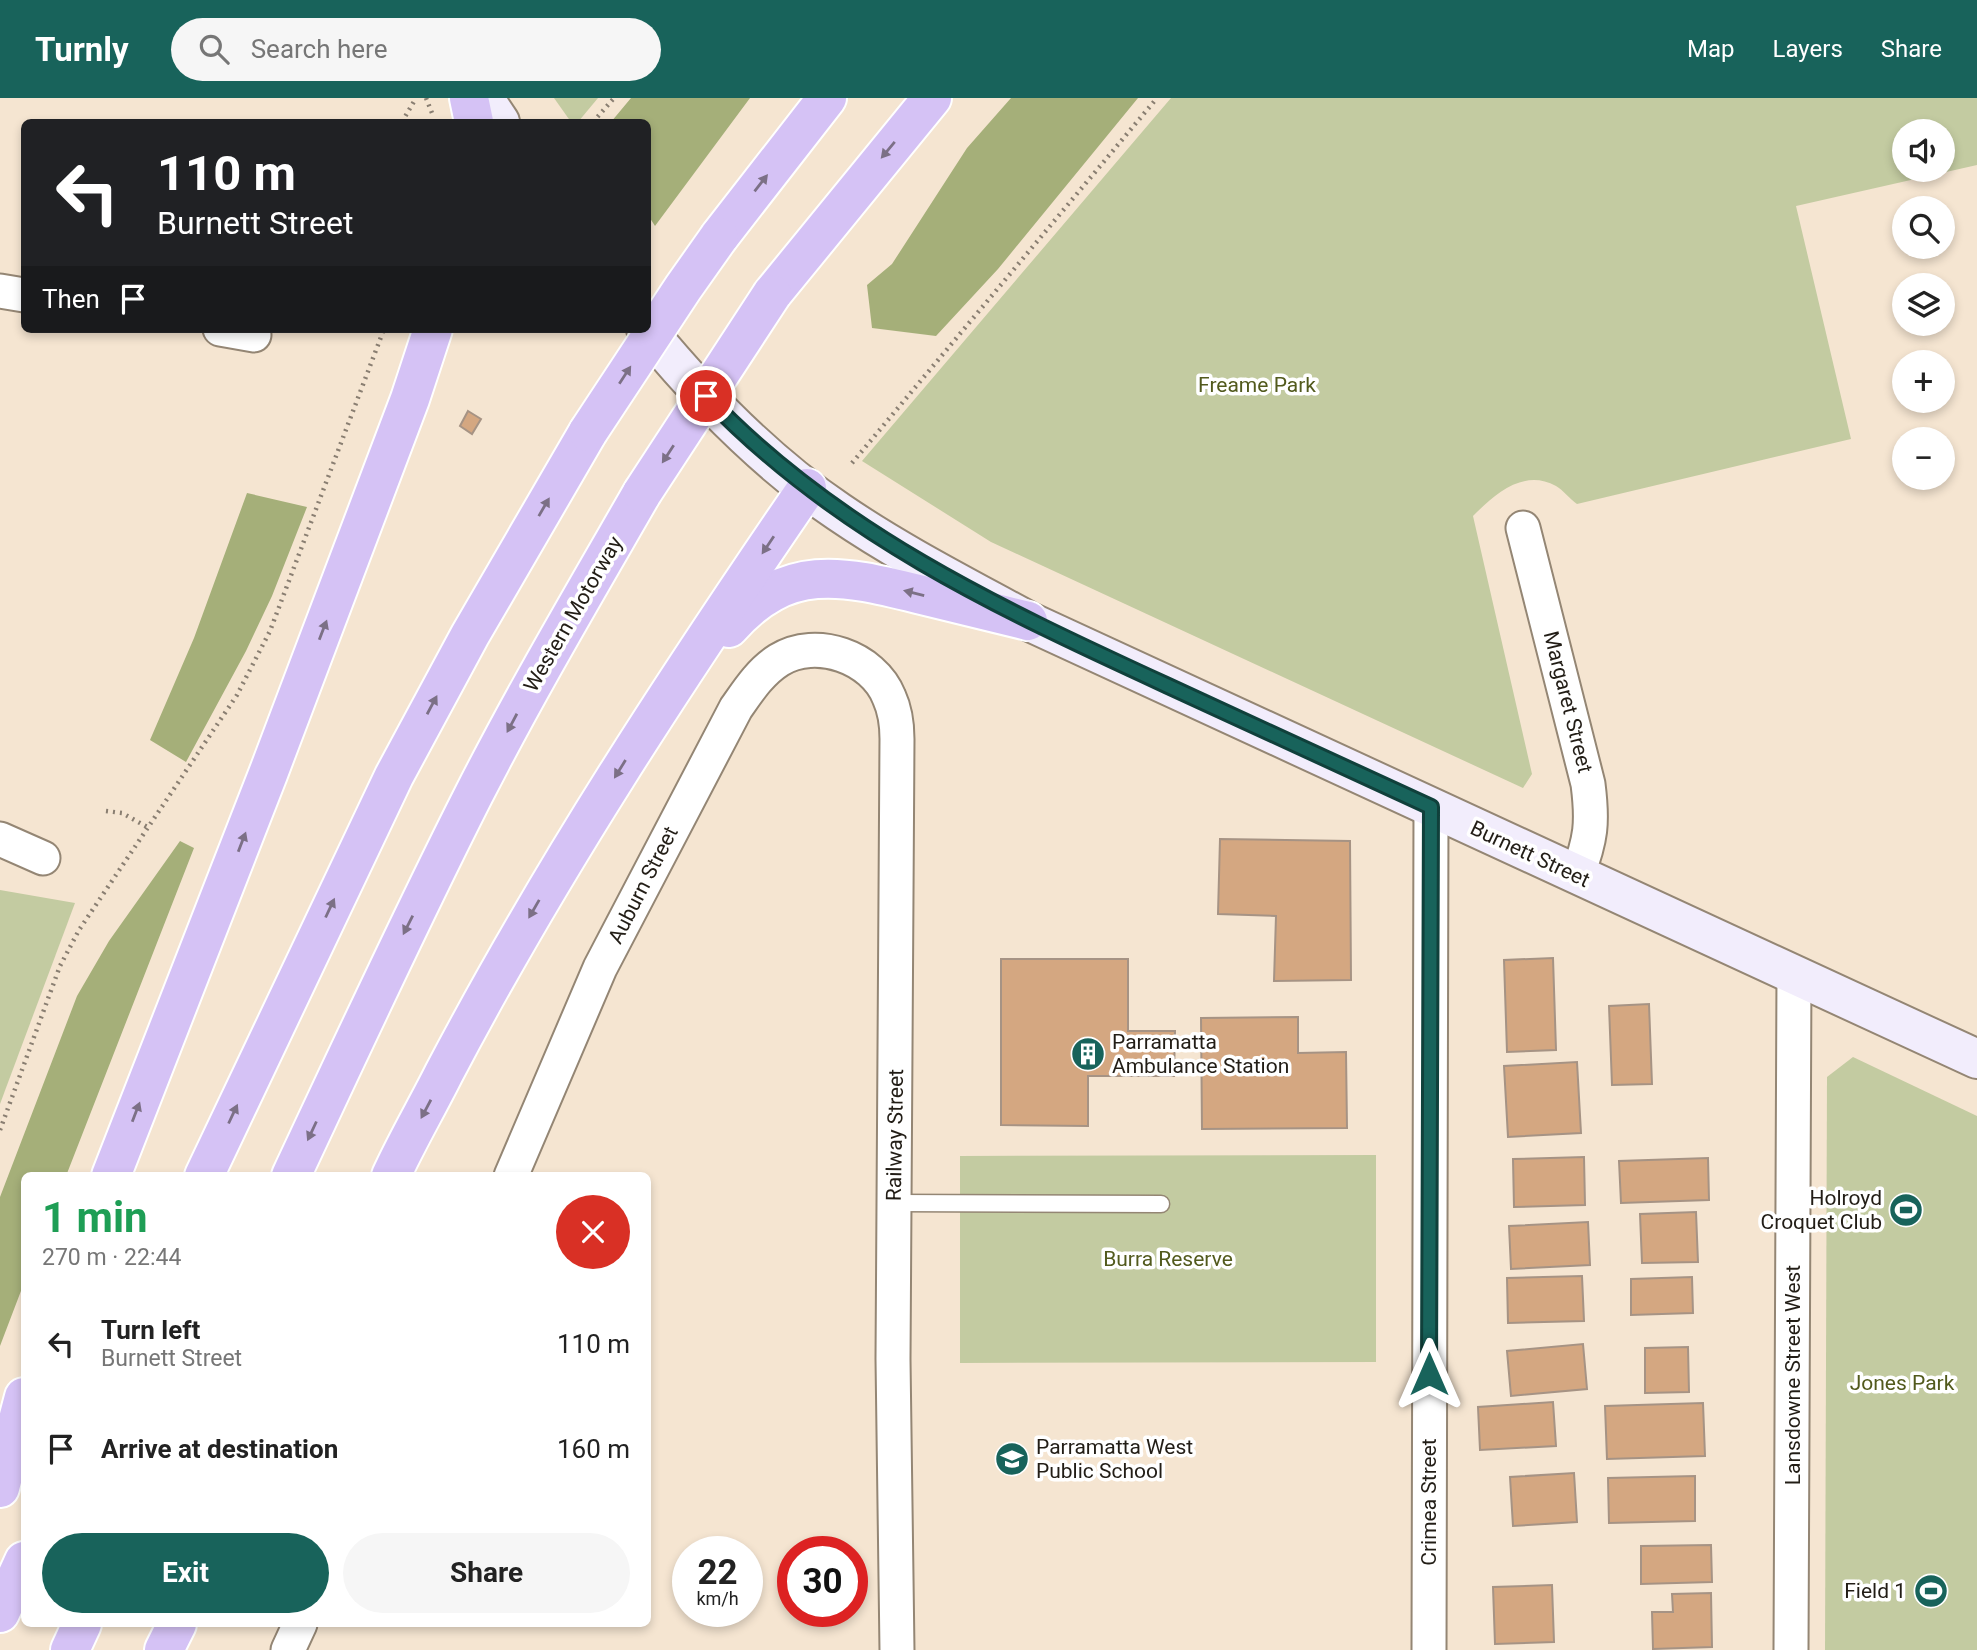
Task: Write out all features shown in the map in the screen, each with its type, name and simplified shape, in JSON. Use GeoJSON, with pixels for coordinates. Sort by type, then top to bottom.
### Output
{"type":"FeatureCollection","features":[{"type":"Feature","properties":{"kind":"highway"},"geometry":{"type":"LineString","coordinates":[[469,98],[473,119]]}},
{"type":"Feature","properties":{"kind":"highway"},"geometry":{"type":"LineString","coordinates":[[207,1172],[394,776],[470,635],[588,432],[668,310],[719,237],[827,98]]}},
{"type":"Feature","properties":{"kind":"highway","name":"Western Motorway"},"geometry":{"type":"LineString","coordinates":[[293,1172],[401,939],[475,791],[642,493],[772,294],[932,98]]}},
{"type":"Feature","properties":{"kind":"highway"},"geometry":{"type":"LineString","coordinates":[[113,1172],[268,774],[410,399],[432,333]]}},
{"type":"Feature","properties":{"kind":"highway"},"geometry":{"type":"LineString","coordinates":[[410,399],[457,333]]}},
{"type":"Feature","properties":{"kind":"highway"},"geometry":{"type":"LineString","coordinates":[[393,1172],[480,1004],[568,850],[656,711],[807,488]]}},
{"type":"Feature","properties":{"kind":"highway"},"geometry":{"type":"LineString","coordinates":[[656,711],[744,610],[775,590],[801,582],[826,578],[864,581],[1028,621]]}},
{"type":"Feature","properties":{"kind":"highway"},"geometry":{"type":"LineString","coordinates":[[0,1488],[21,1408]]}},
{"type":"Feature","properties":{"kind":"highway"},"geometry":{"type":"LineString","coordinates":[[0,1613],[21,1568]]}},
{"type":"Feature","properties":{"kind":"highway"},"geometry":{"type":"LineString","coordinates":[[70,1650],[81,1627]]}},
{"type":"Feature","properties":{"kind":"highway"},"geometry":{"type":"LineString","coordinates":[[164,1650],[176,1627]]}},
{"type":"Feature","properties":{"kind":"main road"},"geometry":{"type":"LineString","coordinates":[[484,98],[498,119]]}},
{"type":"Feature","properties":{"kind":"main road","name":"Burnett Street"},"geometry":{"type":"LineString","coordinates":[[649,333],[723,414],[807,488],[839,512],[927,566],[1028,621],[1977,1059]]}},
{"type":"Feature","properties":{"kind":"street"},"geometry":{"type":"LineString","coordinates":[[0,291],[21,294]]}},
{"type":"Feature","properties":{"kind":"street"},"geometry":{"type":"LineString","coordinates":[[243,333],[254,335]]}},
{"type":"Feature","properties":{"kind":"street","name":"Margaret Street"},"geometry":{"type":"LineString","coordinates":[[1523,528],[1588,783],[1591,807],[1589,843],[1577,876]]}},
{"type":"Feature","properties":{"kind":"street","name":"Auburn Street"},"geometry":{"type":"LineString","coordinates":[[513,1172],[600,968],[736,708],[763,673],[781,659],[815,650],[832,652]]}},
{"type":"Feature","properties":{"kind":"street","name":"Railway Street"},"geometry":{"type":"LineString","coordinates":[[832,652],[864,666],[879,680],[889,695],[897,721],[893,1359],[898,1650]]}},
{"type":"Feature","properties":{"kind":"street","name":"Crimea Street"},"geometry":{"type":"LineString","coordinates":[[1429,1650],[1431,807]]}},
{"type":"Feature","properties":{"kind":"street"},"geometry":{"type":"LineString","coordinates":[[0,839],[43,858]]}},
{"type":"Feature","properties":{"kind":"street","name":"Lansdowne Street West"},"geometry":{"type":"LineString","coordinates":[[1791,1650],[1794,973]]}},
{"type":"Feature","properties":{"kind":"street"},"geometry":{"type":"LineString","coordinates":[[288,1650],[299,1627]]}},
{"type":"Feature","properties":{"kind":"lane"},"geometry":{"type":"LineString","coordinates":[[894,1203],[1161,1204]]}},
{"type":"Feature","properties":{"kind":"path"},"geometry":{"type":"LineString","coordinates":[[404,119],[416,98]]}},
{"type":"Feature","properties":{"kind":"path"},"geometry":{"type":"LineString","coordinates":[[596,119],[614,98]]}},
{"type":"Feature","properties":{"kind":"path"},"geometry":{"type":"LineString","coordinates":[[852,463],[1157,98]]}},
{"type":"Feature","properties":{"kind":"path"},"geometry":{"type":"LineString","coordinates":[[0,1130],[60,966],[79,930],[237,695],[270,631],[382,333]]}},
{"type":"Feature","properties":{"kind":"path"},"geometry":{"type":"LineString","coordinates":[[106,811],[122,813],[149,828]]}},
{"type":"Feature","properties":{"kind":"green space"},"geometry":{"type":"Polygon","coordinates":[[[554,98],[598,98],[580,119],[569,119],[554,98]]]}},
{"type":"Feature","properties":{"kind":"green space"},"geometry":{"type":"Polygon","coordinates":[[[631,98],[750,98],[655,226],[651,220],[651,119],[614,119],[631,98]]]}},
{"type":"Feature","properties":{"kind":"green space"},"geometry":{"type":"Polygon","coordinates":[[[1011,98],[1138,98],[998,269],[936,336],[872,328],[867,285],[892,264],[967,148],[1011,98]]]}},
{"type":"Feature","properties":{"kind":"green space","name":"Freame Park"},"geometry":{"type":"Polygon","coordinates":[[[1171,98],[1977,98],[1977,165],[1955,170],[1955,119],[1892,119],[1892,182],[1902,182],[1796,206],[1851,439],[1577,504],[1556,486],[1544,481],[1521,482],[1490,500],[1473,516],[1532,774],[1523,788],[991,542],[862,461],[1171,98]]]}},
{"type":"Feature","properties":{"kind":"green space"},"geometry":{"type":"Polygon","coordinates":[[[247,493],[307,507],[272,596],[246,651],[186,762],[150,740],[194,638],[247,493]]]}},
{"type":"Feature","properties":{"kind":"green space"},"geometry":{"type":"Polygon","coordinates":[[[180,841],[194,848],[68,1172],[21,1172],[21,1291],[0,1346],[0,1197],[77,996],[109,941],[180,841]]]}},
{"type":"Feature","properties":{"kind":"green space"},"geometry":{"type":"Polygon","coordinates":[[[0,890],[75,903],[0,1104],[0,890]]]}},
{"type":"Feature","properties":{"kind":"green space","name":"Jones Park"},"geometry":{"type":"Polygon","coordinates":[[[1853,1057],[1977,1116],[1977,1650],[1825,1650],[1827,1077],[1853,1057]]]}},
{"type":"Feature","properties":{"kind":"green space","name":"Burra Reserve"},"geometry":{"type":"Polygon","coordinates":[[[1376,1155],[1376,1362],[960,1363],[960,1156],[1376,1155]]]}},
{"type":"Feature","properties":{"kind":"building"},"geometry":{"type":"Polygon","coordinates":[[[468,411],[481,419],[472,434],[460,426],[468,411]]]}},
{"type":"Feature","properties":{"kind":"building"},"geometry":{"type":"Polygon","coordinates":[[[1220,839],[1350,841],[1351,980],[1274,981],[1276,916],[1218,914],[1220,839]]]}},
{"type":"Feature","properties":{"kind":"building"},"geometry":{"type":"Polygon","coordinates":[[[1553,958],[1556,1050],[1507,1052],[1504,960],[1553,958]]]}},
{"type":"Feature","properties":{"kind":"building","name":"Parramatta Ambulance Station"},"geometry":{"type":"Polygon","coordinates":[[[1001,959],[1128,959],[1128,1031],[1175,1031],[1174,1076],[1088,1076],[1088,1126],[1001,1125],[1001,959]]]}},
{"type":"Feature","properties":{"kind":"building"},"geometry":{"type":"Polygon","coordinates":[[[1649,1004],[1652,1084],[1612,1085],[1609,1006],[1649,1004]]]}},
{"type":"Feature","properties":{"kind":"building"},"geometry":{"type":"Polygon","coordinates":[[[1298,1017],[1298,1053],[1346,1052],[1347,1128],[1202,1129],[1201,1018],[1298,1017]]]}},
{"type":"Feature","properties":{"kind":"building"},"geometry":{"type":"Polygon","coordinates":[[[1577,1062],[1581,1133],[1508,1137],[1504,1066],[1577,1062]]]}},
{"type":"Feature","properties":{"kind":"building"},"geometry":{"type":"Polygon","coordinates":[[[1584,1157],[1585,1205],[1514,1207],[1513,1159],[1584,1157]]]}},
{"type":"Feature","properties":{"kind":"building"},"geometry":{"type":"Polygon","coordinates":[[[1708,1158],[1709,1200],[1621,1203],[1619,1161],[1708,1158]]]}},
{"type":"Feature","properties":{"kind":"building"},"geometry":{"type":"Polygon","coordinates":[[[1696,1212],[1698,1262],[1642,1263],[1640,1214],[1696,1212]]]}},
{"type":"Feature","properties":{"kind":"building"},"geometry":{"type":"Polygon","coordinates":[[[1588,1222],[1590,1265],[1511,1269],[1509,1226],[1588,1222]]]}},
{"type":"Feature","properties":{"kind":"building"},"geometry":{"type":"Polygon","coordinates":[[[1582,1276],[1584,1321],[1508,1323],[1507,1278],[1582,1276]]]}},
{"type":"Feature","properties":{"kind":"building"},"geometry":{"type":"Polygon","coordinates":[[[1692,1277],[1693,1313],[1631,1315],[1631,1279],[1692,1277]]]}},
{"type":"Feature","properties":{"kind":"building"},"geometry":{"type":"Polygon","coordinates":[[[1583,1344],[1587,1389],[1511,1396],[1507,1351],[1583,1344]]]}},
{"type":"Feature","properties":{"kind":"building"},"geometry":{"type":"Polygon","coordinates":[[[1688,1347],[1689,1392],[1645,1393],[1645,1348],[1688,1347]]]}},
{"type":"Feature","properties":{"kind":"building"},"geometry":{"type":"Polygon","coordinates":[[[1553,1402],[1556,1446],[1480,1450],[1478,1407],[1553,1402]]]}},
{"type":"Feature","properties":{"kind":"building"},"geometry":{"type":"Polygon","coordinates":[[[1703,1403],[1705,1456],[1607,1459],[1605,1406],[1703,1403]]]}},
{"type":"Feature","properties":{"kind":"building"},"geometry":{"type":"Polygon","coordinates":[[[1574,1473],[1577,1522],[1513,1526],[1510,1477],[1574,1473]]]}},
{"type":"Feature","properties":{"kind":"building"},"geometry":{"type":"Polygon","coordinates":[[[1695,1476],[1695,1521],[1609,1523],[1608,1478],[1695,1476]]]}},
{"type":"Feature","properties":{"kind":"building"},"geometry":{"type":"Polygon","coordinates":[[[1711,1545],[1712,1582],[1641,1584],[1641,1546],[1711,1545]]]}},
{"type":"Feature","properties":{"kind":"building"},"geometry":{"type":"Polygon","coordinates":[[[1552,1585],[1554,1642],[1495,1644],[1493,1587],[1552,1585]]]}},
{"type":"Feature","properties":{"kind":"building"},"geometry":{"type":"Polygon","coordinates":[[[1711,1593],[1712,1647],[1653,1649],[1652,1612],[1673,1612],[1672,1594],[1711,1593]]]}},
{"type":"Feature","properties":{"kind":"place","name":"Parramatta Ambulance Station"},"geometry":{"type":"Point","coordinates":[1088,1054]}},
{"type":"Feature","properties":{"kind":"place","name":"Holroyd Croquet Club"},"geometry":{"type":"Point","coordinates":[1906,1210]}},
{"type":"Feature","properties":{"kind":"place","name":"Parramatta West Public School"},"geometry":{"type":"Point","coordinates":[1012,1459]}},
{"type":"Feature","properties":{"kind":"place","name":"Field 1"},"geometry":{"type":"Point","coordinates":[1931,1591]}},
{"type":"Feature","properties":{"kind":"route"},"geometry":{"type":"LineString","coordinates":[[706,396],[807,488],[839,512],[927,566],[1028,621],[1431,807],[1429,1374]]}}]}
